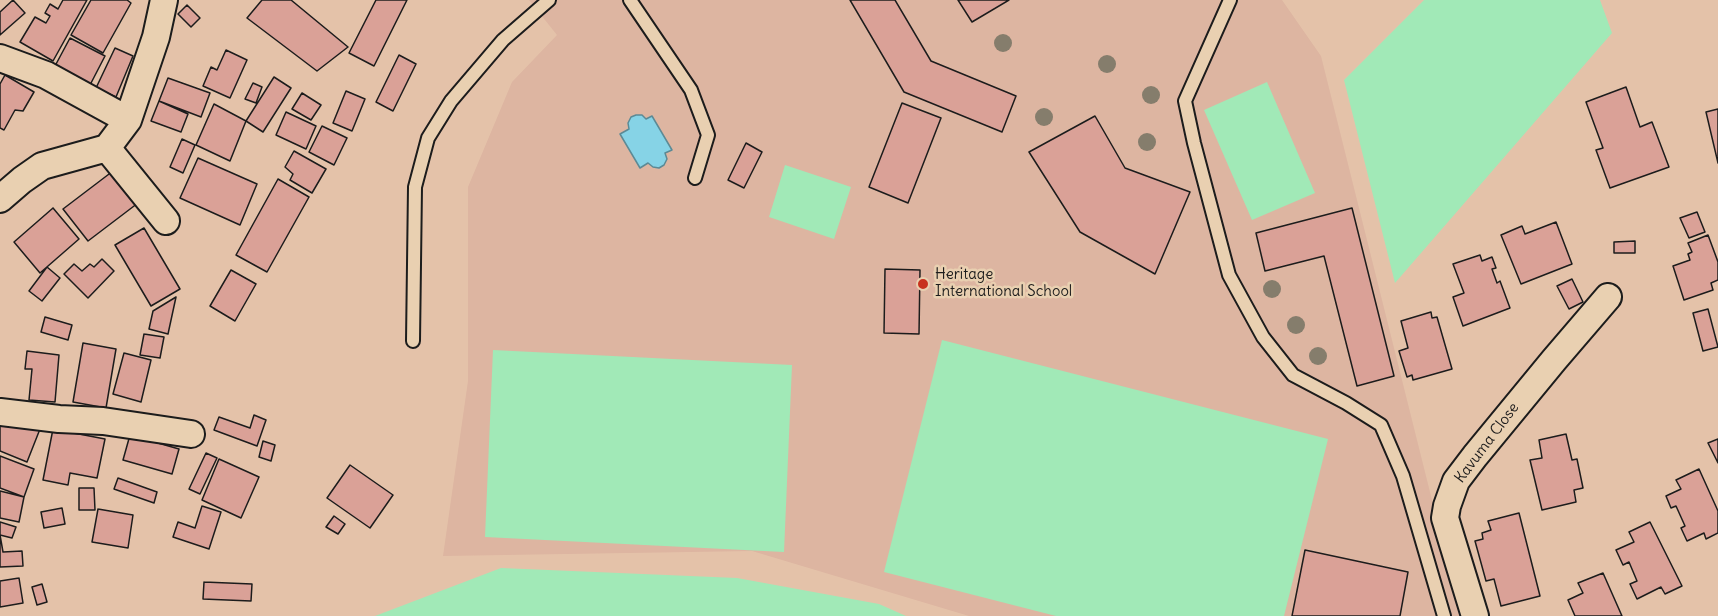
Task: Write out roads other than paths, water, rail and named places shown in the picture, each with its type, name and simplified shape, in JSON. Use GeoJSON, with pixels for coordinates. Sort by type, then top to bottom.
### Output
{"type":"FeatureCollection","features":[{"type":"Feature","properties":{"kind":"street"},"geometry":{"type":"LineString","coordinates":[[0,199],[42,166],[107,148],[128,120],[156,38],[164,0]]}},
{"type":"Feature","properties":{"kind":"street"},"geometry":{"type":"LineString","coordinates":[[0,58],[46,75],[128,120]]}},
{"type":"Feature","properties":{"kind":"street"},"geometry":{"type":"LineString","coordinates":[[107,148],[166,221]]}},
{"type":"Feature","properties":{"kind":"street","name":"Kavuma Close"},"geometry":{"type":"LineString","coordinates":[[1475,616],[1445,518],[1456,481],[1489,438],[1608,297]]}},
{"type":"Feature","properties":{"kind":"street"},"geometry":{"type":"LineString","coordinates":[[0,412],[59,419],[103,421],[191,434]]}},
{"type":"Feature","properties":{"kind":"lane"},"geometry":{"type":"LineString","coordinates":[[413,341],[415,187],[428,138],[451,100],[503,40],[549,0]]}},
{"type":"Feature","properties":{"kind":"lane"},"geometry":{"type":"LineString","coordinates":[[630,0],[691,90],[708,135],[695,178]]}},
{"type":"Feature","properties":{"kind":"lane"},"geometry":{"type":"LineString","coordinates":[[1230,0],[1185,101],[1229,275],[1263,337],[1293,375],[1382,425],[1403,476],[1444,616]]}},
{"type":"Feature","properties":{"kind":"water"},"geometry":{"type":"Polygon","coordinates":[[[642,115],[646,119],[652,116],[672,150],[665,153],[667,159],[659,168],[648,163],[640,168],[620,134],[629,129],[628,123],[631,117],[642,115]]]}},
{"type":"Feature","properties":{"kind":"place","name":"Heritage International School"},"geometry":{"type":"Point","coordinates":[923,284]}}]}
